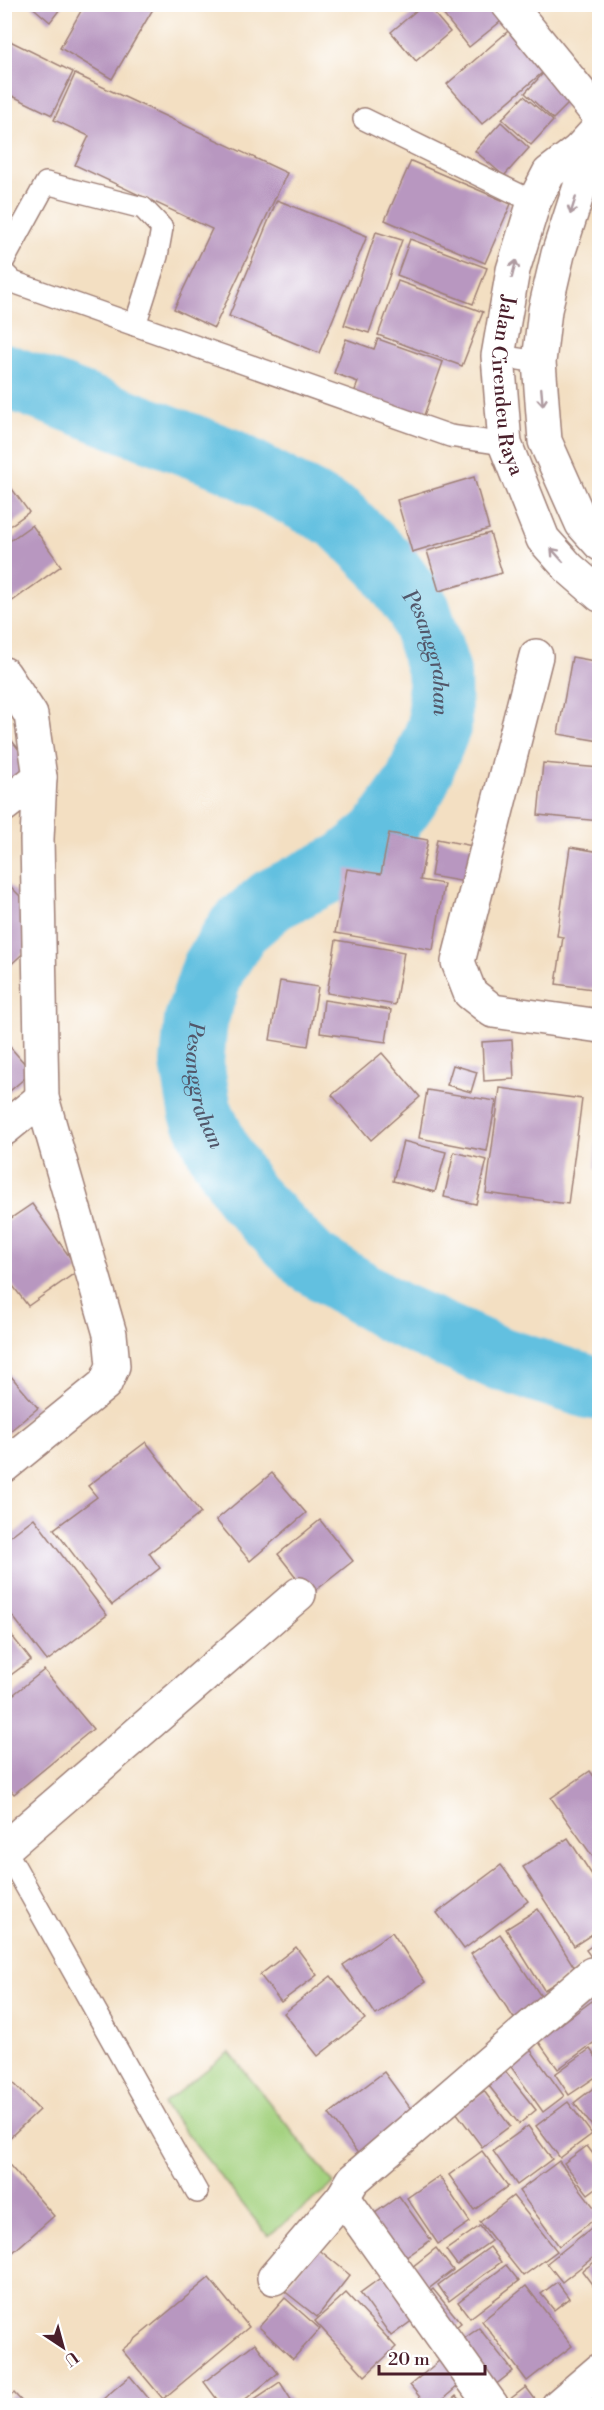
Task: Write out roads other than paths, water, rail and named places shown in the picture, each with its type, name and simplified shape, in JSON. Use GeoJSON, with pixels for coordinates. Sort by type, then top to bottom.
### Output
{"type":"FeatureCollection","features":[{"type":"Feature","properties":{"kind":"street"},"geometry":{"type":"LineString","coordinates":[[508,4],[600,117]]}},
{"type":"Feature","properties":{"kind":"street","name":"Jalan Cirendeu Raya"},"geometry":{"type":"LineString","coordinates":[[589,138],[549,172],[534,202],[513,270],[498,356],[505,444],[543,539],[569,568],[600,595]]}},
{"type":"Feature","properties":{"kind":"street","name":"Jalan Cirendeu Raya"},"geometry":{"type":"LineString","coordinates":[[589,138],[584,174],[558,254],[545,310],[539,362],[545,441],[582,524],[600,544]]}},
{"type":"Feature","properties":{"kind":"street"},"geometry":{"type":"LineString","coordinates":[[536,656],[458,962],[470,993],[494,1011],[600,1026]]}},
{"type":"Feature","properties":{"kind":"street"},"geometry":{"type":"LineString","coordinates":[[4,674],[31,716],[40,777],[37,839],[42,1098],[110,1334],[113,1366],[105,1384],[4,1466]]}},
{"type":"Feature","properties":{"kind":"street"},"geometry":{"type":"LineString","coordinates":[[4,805],[40,777]]}},
{"type":"Feature","properties":{"kind":"street"},"geometry":{"type":"LineString","coordinates":[[4,1129],[42,1098]]}},
{"type":"Feature","properties":{"kind":"street"},"geometry":{"type":"LineString","coordinates":[[5,1849],[299,1594]]}},
{"type":"Feature","properties":{"kind":"street"},"geometry":{"type":"LineString","coordinates":[[274,2278],[343,2197],[353,2180],[592,1974]]}},
{"type":"Feature","properties":{"kind":"street"},"geometry":{"type":"LineString","coordinates":[[343,2197],[492,2406]]}},
{"type":"Feature","properties":{"kind":"street"},"geometry":{"type":"LineString","coordinates":[[558,2406],[600,2370]]}},
{"type":"Feature","properties":{"kind":"lane"},"geometry":{"type":"LineString","coordinates":[[364,118],[534,202]]}},
{"type":"Feature","properties":{"kind":"lane"},"geometry":{"type":"LineString","coordinates":[[4,260],[46,183],[143,208],[162,228],[157,256],[135,325]]}},
{"type":"Feature","properties":{"kind":"lane"},"geometry":{"type":"LineString","coordinates":[[4,273],[13,282],[450,436],[505,444]]}},
{"type":"Feature","properties":{"kind":"lane"},"geometry":{"type":"LineString","coordinates":[[498,356],[539,362]]}},
{"type":"Feature","properties":{"kind":"lane"},"geometry":{"type":"LineString","coordinates":[[5,1849],[196,2192]]}},
{"type":"Feature","properties":{"kind":"waterway","name":"Pesanggrahan"},"geometry":{"type":"LineString","coordinates":[[4,375],[229,460],[339,518],[385,563],[419,610],[439,672],[440,724],[416,784],[380,835],[346,863],[272,900],[238,929],[213,969],[196,1020],[192,1063],[200,1110],[218,1150],[247,1197],[311,1262],[393,1312],[495,1357],[589,1387],[600,1387]]}}]}
